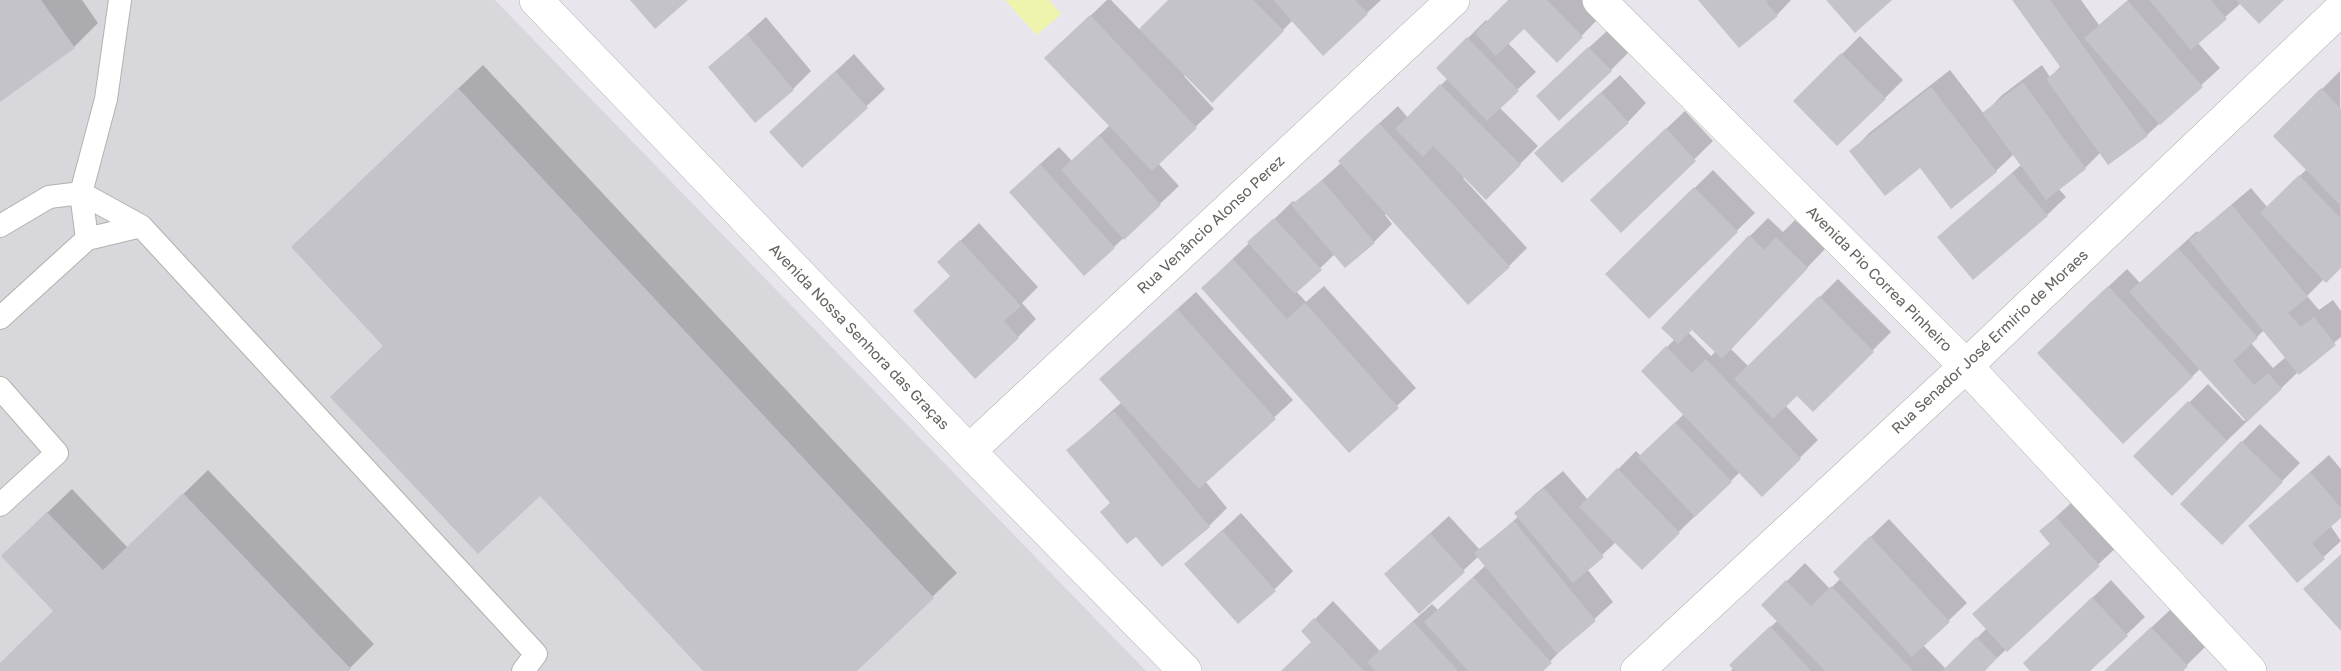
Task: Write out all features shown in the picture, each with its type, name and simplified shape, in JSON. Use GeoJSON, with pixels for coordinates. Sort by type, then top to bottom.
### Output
{"type":"FeatureCollection","features":[{"type":"Feature","properties":{"kind":"street","name":"Avenida Nossa Senhora das Graças"},"geometry":{"type":"LineString","coordinates":[[536,0],[969,451],[1185,671]]}},
{"type":"Feature","properties":{"kind":"street","name":"Rua Venâncio Alonso Perez"},"geometry":{"type":"LineString","coordinates":[[969,451],[1453,0]]}},
{"type":"Feature","properties":{"kind":"street","name":"Avenida Pio Correa Pinheiro"},"geometry":{"type":"LineString","coordinates":[[1599,0],[1966,366],[2250,671]]}},
{"type":"Feature","properties":{"kind":"street","name":"Rua Senador José Ermirio de Moraes"},"geometry":{"type":"LineString","coordinates":[[1637,671],[1966,366],[2341,9]]}},
{"type":"Feature","properties":{"kind":"lane"},"geometry":{"type":"LineString","coordinates":[[87,239],[81,193],[106,99],[120,0]]}},
{"type":"Feature","properties":{"kind":"lane"},"geometry":{"type":"LineString","coordinates":[[0,226],[49,197],[81,193],[141,226],[536,654],[523,671]]}},
{"type":"Feature","properties":{"kind":"lane"},"geometry":{"type":"LineString","coordinates":[[0,318],[87,239],[141,226]]}},
{"type":"Feature","properties":{"kind":"lane"},"geometry":{"type":"LineString","coordinates":[[0,388],[57,453],[0,505]]}},
{"type":"Feature","properties":{"kind":"shaded area"},"geometry":{"type":"Polygon","coordinates":[[[0,0],[495,0],[1146,671],[0,671],[0,0]]]}},
{"type":"Feature","properties":{"kind":"shaded area"},"geometry":{"type":"Polygon","coordinates":[[[1005,0],[1049,0],[1061,14],[1037,35],[1005,0]]]}},
{"type":"Feature","properties":{"kind":"building"},"geometry":{"type":"Polygon","coordinates":[[[0,0],[41,0],[75,48],[0,102],[0,0]]]}},
{"type":"Feature","properties":{"kind":"building"},"geometry":{"type":"Polygon","coordinates":[[[630,0],[688,0],[655,29],[630,0]]]}},
{"type":"Feature","properties":{"kind":"building"},"geometry":{"type":"Polygon","coordinates":[[[1168,0],[1253,0],[1284,31],[1212,103],[1139,29],[1168,0]]]}},
{"type":"Feature","properties":{"kind":"building"},"geometry":{"type":"Polygon","coordinates":[[[1273,0],[1355,0],[1368,14],[1323,56],[1273,0]]]}},
{"type":"Feature","properties":{"kind":"building"},"geometry":{"type":"Polygon","coordinates":[[[1508,0],[1547,0],[1583,37],[1557,63],[1524,29],[1496,56],[1475,33],[1508,0]]]}},
{"type":"Feature","properties":{"kind":"building"},"geometry":{"type":"Polygon","coordinates":[[[1698,0],[1769,0],[1766,2],[1778,16],[1739,48],[1698,0]]]}},
{"type":"Feature","properties":{"kind":"building"},"geometry":{"type":"Polygon","coordinates":[[[1826,0],[1892,0],[1855,33],[1826,0]]]}},
{"type":"Feature","properties":{"kind":"building"},"geometry":{"type":"Polygon","coordinates":[[[2012,0],[2050,0],[2148,136],[2108,165],[2046,79],[2061,68],[2012,0]]]}},
{"type":"Feature","properties":{"kind":"building"},"geometry":{"type":"Polygon","coordinates":[[[2149,0],[2211,0],[2227,19],[2191,50],[2149,0]]]}},
{"type":"Feature","properties":{"kind":"building"},"geometry":{"type":"Polygon","coordinates":[[[2236,0],[2284,0],[2259,24],[2236,0]]]}},
{"type":"Feature","properties":{"kind":"building"},"geometry":{"type":"Polygon","coordinates":[[[2128,1],[2203,87],[2160,125],[2084,38],[2128,1]]]}},
{"type":"Feature","properties":{"kind":"building"},"geometry":{"type":"Polygon","coordinates":[[[1090,15],[1197,128],[1152,171],[1044,58],[1090,15]]]}},
{"type":"Feature","properties":{"kind":"building"},"geometry":{"type":"Polygon","coordinates":[[[747,34],[794,90],[755,123],[708,67],[747,34]]]}},
{"type":"Feature","properties":{"kind":"building"},"geometry":{"type":"Polygon","coordinates":[[[1467,37],[1519,91],[1487,121],[1436,68],[1467,37]]]}},
{"type":"Feature","properties":{"kind":"building"},"geometry":{"type":"Polygon","coordinates":[[[1588,47],[1612,71],[1559,121],[1536,96],[1588,47]]]}},
{"type":"Feature","properties":{"kind":"building"},"geometry":{"type":"Polygon","coordinates":[[[1841,53],[1886,99],[1837,146],[1793,101],[1841,53]]]}},
{"type":"Feature","properties":{"kind":"building"},"geometry":{"type":"Polygon","coordinates":[[[835,71],[868,108],[802,168],[769,132],[835,71]]]}},
{"type":"Feature","properties":{"kind":"building"},"geometry":{"type":"Polygon","coordinates":[[[2023,82],[2086,169],[2046,200],[1982,113],[2023,82]]]}},
{"type":"Feature","properties":{"kind":"building"},"geometry":{"type":"Polygon","coordinates":[[[1440,84],[1521,165],[1486,200],[1433,146],[1423,157],[1395,129],[1440,84]]]}},
{"type":"Feature","properties":{"kind":"building"},"geometry":{"type":"Polygon","coordinates":[[[1931,87],[1997,172],[1951,209],[1920,168],[1885,196],[1849,151],[1931,87]]]}},
{"type":"Feature","properties":{"kind":"building"},"geometry":{"type":"Polygon","coordinates":[[[458,88],[934,598],[857,671],[703,671],[540,496],[478,554],[330,397],[383,346],[291,247],[458,88]]]}},
{"type":"Feature","properties":{"kind":"building"},"geometry":{"type":"Polygon","coordinates":[[[2321,88],[2341,109],[2341,206],[2273,136],[2321,88]]]}},
{"type":"Feature","properties":{"kind":"building"},"geometry":{"type":"Polygon","coordinates":[[[1601,92],[1629,123],[1562,183],[1534,153],[1601,92]]]}},
{"type":"Feature","properties":{"kind":"building"},"geometry":{"type":"Polygon","coordinates":[[[1379,123],[1510,267],[1468,305],[1338,161],[1379,123]]]}},
{"type":"Feature","properties":{"kind":"building"},"geometry":{"type":"Polygon","coordinates":[[[1666,128],[1696,161],[1621,233],[1590,200],[1666,128]]]}},
{"type":"Feature","properties":{"kind":"building"},"geometry":{"type":"Polygon","coordinates":[[[1099,135],[1161,205],[1124,240],[1061,170],[1099,135]]]}},
{"type":"Feature","properties":{"kind":"building"},"geometry":{"type":"Polygon","coordinates":[[[1040,164],[1115,248],[1084,276],[1009,192],[1040,164]]]}},
{"type":"Feature","properties":{"kind":"building"},"geometry":{"type":"Polygon","coordinates":[[[2012,173],[2048,216],[1973,280],[1937,237],[2012,173]]]}},
{"type":"Feature","properties":{"kind":"building"},"geometry":{"type":"Polygon","coordinates":[[[2299,175],[2341,219],[2341,268],[2326,283],[2260,213],[2299,175]]]}},
{"type":"Feature","properties":{"kind":"building"},"geometry":{"type":"Polygon","coordinates":[[[1322,180],[1375,243],[1345,268],[1291,205],[1322,180]]]}},
{"type":"Feature","properties":{"kind":"building"},"geometry":{"type":"Polygon","coordinates":[[[1694,187],[1738,232],[1649,319],[1605,274],[1694,187]]]}},
{"type":"Feature","properties":{"kind":"building"},"geometry":{"type":"Polygon","coordinates":[[[2232,205],[2308,297],[2288,313],[2301,327],[2314,317],[2336,345],[2299,375],[2189,240],[2232,205]]]}},
{"type":"Feature","properties":{"kind":"building"},"geometry":{"type":"Polygon","coordinates":[[[1274,218],[1322,270],[1295,294],[1247,242],[1274,218]]]}},
{"type":"Feature","properties":{"kind":"building"},"geometry":{"type":"Polygon","coordinates":[[[1749,235],[1764,250],[1776,237],[1808,268],[1722,359],[1692,330],[1678,344],[1661,328],[1749,235]]]}},
{"type":"Feature","properties":{"kind":"building"},"geometry":{"type":"Polygon","coordinates":[[[960,240],[1021,306],[1004,321],[1019,338],[975,379],[913,311],[950,276],[937,262],[960,240]]]}},
{"type":"Feature","properties":{"kind":"building"},"geometry":{"type":"Polygon","coordinates":[[[2178,248],[2258,338],[2233,361],[2254,385],[2268,373],[2282,389],[2247,422],[2129,292],[2178,248]]]}},
{"type":"Feature","properties":{"kind":"building"},"geometry":{"type":"Polygon","coordinates":[[[1233,259],[1287,319],[1305,303],[1399,408],[1349,453],[1201,288],[1233,259]]]}},
{"type":"Feature","properties":{"kind":"building"},"geometry":{"type":"Polygon","coordinates":[[[2108,286],[2193,377],[2123,444],[2037,353],[2108,286]]]}},
{"type":"Feature","properties":{"kind":"building"},"geometry":{"type":"Polygon","coordinates":[[[1819,296],[1874,352],[1813,412],[1797,396],[1773,419],[1734,379],[1819,296]]]}},
{"type":"Feature","properties":{"kind":"building"},"geometry":{"type":"Polygon","coordinates":[[[1177,309],[1276,419],[1199,489],[1099,379],[1177,309]]]}},
{"type":"Feature","properties":{"kind":"building"},"geometry":{"type":"Polygon","coordinates":[[[1666,346],[1692,373],[1706,359],[1801,459],[1762,497],[1641,371],[1666,346]]]}},
{"type":"Feature","properties":{"kind":"building"},"geometry":{"type":"Polygon","coordinates":[[[2188,401],[2227,441],[2172,496],[2133,456],[2188,401]]]}},
{"type":"Feature","properties":{"kind":"building"},"geometry":{"type":"Polygon","coordinates":[[[1114,411],[1210,527],[1162,567],[1136,537],[1127,544],[1100,512],[1110,503],[1066,450],[1114,411]]]}},
{"type":"Feature","properties":{"kind":"building"},"geometry":{"type":"Polygon","coordinates":[[[1675,422],[1732,482],[1695,517],[1638,457],[1675,422]]]}},
{"type":"Feature","properties":{"kind":"building"},"geometry":{"type":"Polygon","coordinates":[[[2241,441],[2283,482],[2222,545],[2180,504],[2241,441]]]}},
{"type":"Feature","properties":{"kind":"building"},"geometry":{"type":"Polygon","coordinates":[[[1617,468],[1680,533],[1642,570],[1579,507],[1617,468]]]}},
{"type":"Feature","properties":{"kind":"building"},"geometry":{"type":"Polygon","coordinates":[[[2310,472],[2341,508],[2341,518],[2312,543],[2325,559],[2297,583],[2248,526],[2310,472]]]}},
{"type":"Feature","properties":{"kind":"building"},"geometry":{"type":"Polygon","coordinates":[[[1544,488],[1604,557],[1573,583],[1514,513],[1544,488]]]}},
{"type":"Feature","properties":{"kind":"building"},"geometry":{"type":"Polygon","coordinates":[[[183,493],[351,669],[349,671],[0,671],[0,663],[53,611],[1,556],[47,512],[103,570],[183,493]]]}},
{"type":"Feature","properties":{"kind":"building"},"geometry":{"type":"Polygon","coordinates":[[[2056,517],[2100,566],[2007,652],[1972,614],[2050,544],[2039,531],[2056,517]]]}},
{"type":"Feature","properties":{"kind":"building"},"geometry":{"type":"Polygon","coordinates":[[[1514,521],[1596,621],[1557,654],[1474,553],[1514,521]]]}},
{"type":"Feature","properties":{"kind":"building"},"geometry":{"type":"Polygon","coordinates":[[[1222,530],[1276,591],[1238,624],[1184,564],[1222,530]]]}},
{"type":"Feature","properties":{"kind":"building"},"geometry":{"type":"Polygon","coordinates":[[[1430,533],[1465,572],[1419,614],[1384,574],[1430,533]]]}},
{"type":"Feature","properties":{"kind":"building"},"geometry":{"type":"Polygon","coordinates":[[[1870,536],[1950,622],[1912,657],[1833,572],[1870,536]]]}},
{"type":"Feature","properties":{"kind":"building"},"geometry":{"type":"Polygon","coordinates":[[[2341,554],[2341,631],[2303,589],[2341,554]]]}},
{"type":"Feature","properties":{"kind":"building"},"geometry":{"type":"Polygon","coordinates":[[[1473,577],[1552,663],[1543,671],[1468,671],[1424,622],[1473,577]]]}},
{"type":"Feature","properties":{"kind":"building"},"geometry":{"type":"Polygon","coordinates":[[[1786,580],[1811,606],[1831,586],[1913,671],[1825,671],[1761,605],[1786,580]]]}},
{"type":"Feature","properties":{"kind":"building"},"geometry":{"type":"Polygon","coordinates":[[[2092,597],[2128,636],[2090,671],[2030,671],[2023,663],[2092,597]]]}},
{"type":"Feature","properties":{"kind":"building"},"geometry":{"type":"Polygon","coordinates":[[[1314,618],[1364,671],[1281,671],[1311,642],[1301,631],[1314,618]]]}},
{"type":"Feature","properties":{"kind":"building"},"geometry":{"type":"Polygon","coordinates":[[[1413,621],[1458,671],[1375,671],[1367,662],[1413,621]]]}},
{"type":"Feature","properties":{"kind":"building"},"geometry":{"type":"Polygon","coordinates":[[[1770,626],[1811,671],[1735,671],[1729,665],[1770,626]]]}},
{"type":"Feature","properties":{"kind":"building"},"geometry":{"type":"Polygon","coordinates":[[[2151,627],[2188,666],[2183,671],[2104,671],[2151,627]]]}},
{"type":"Feature","properties":{"kind":"building"},"geometry":{"type":"Polygon","coordinates":[[[1976,637],[1997,658],[1985,671],[1942,671],[1976,637]]]}}]}
